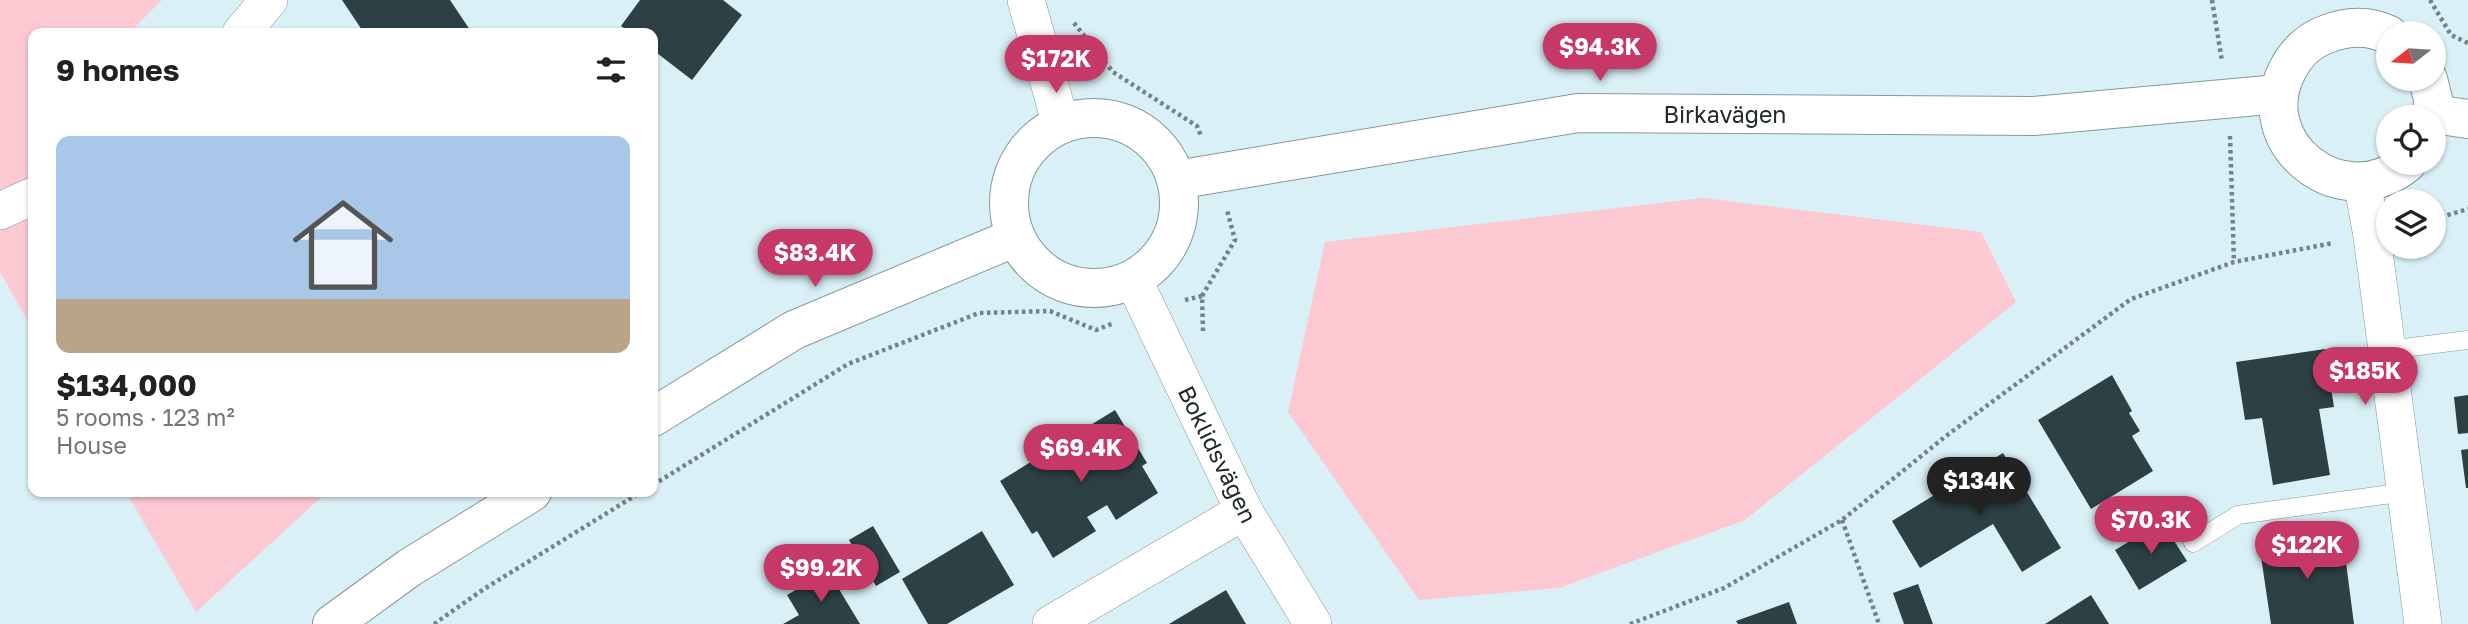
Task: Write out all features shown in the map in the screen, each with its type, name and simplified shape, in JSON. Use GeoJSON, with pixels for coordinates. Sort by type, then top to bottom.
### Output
{"type":"FeatureCollection","features":[{"type":"Feature","properties":{"kind":"street"},"geometry":{"type":"LineString","coordinates":[[245,28],[269,0]]}},
{"type":"Feature","properties":{"kind":"street"},"geometry":{"type":"LineString","coordinates":[[1026,0],[1061,125]]}},
{"type":"Feature","properties":{"kind":"street"},"geometry":{"type":"LineString","coordinates":[[2366,21],[2319,37],[2292,61],[2279,94],[2280,115],[2285,136],[2295,151],[2307,164],[2331,178],[2362,182],[2385,175]]}},
{"type":"Feature","properties":{"kind":"street","name":"Birkavägen"},"geometry":{"type":"LineString","coordinates":[[1176,180],[1578,113],[2034,116],[2279,94]]}},
{"type":"Feature","properties":{"kind":"street"},"geometry":{"type":"LineString","coordinates":[[1092,118],[1125,124],[1157,146],[1176,180],[1178,214],[1172,237],[1141,294],[1118,285],[1083,288],[1066,284],[1040,269],[1026,254],[1016,237],[1010,215],[1010,192],[1014,173],[1024,155],[1040,137],[1061,125],[1092,118]]}},
{"type":"Feature","properties":{"kind":"street"},"geometry":{"type":"LineString","coordinates":[[2362,182],[2372,236],[2423,624]]}},
{"type":"Feature","properties":{"kind":"street"},"geometry":{"type":"LineString","coordinates":[[0,211],[28,198]]}},
{"type":"Feature","properties":{"kind":"street"},"geometry":{"type":"LineString","coordinates":[[658,414],[794,330],[1016,237]]}},
{"type":"Feature","properties":{"kind":"street","name":"Boklidsvägen"},"geometry":{"type":"LineString","coordinates":[[1141,294],[1244,511],[1313,624]]}},
{"type":"Feature","properties":{"kind":"street"},"geometry":{"type":"LineString","coordinates":[[332,624],[409,568],[524,497]]}},
{"type":"Feature","properties":{"kind":"street"},"geometry":{"type":"LineString","coordinates":[[1051,624],[1244,511]]}},
{"type":"Feature","properties":{"kind":"lane"},"geometry":{"type":"LineString","coordinates":[[2387,350],[2468,340]]}},
{"type":"Feature","properties":{"kind":"lane"},"geometry":{"type":"LineString","coordinates":[[2193,543],[2238,515],[2406,492]]}},
{"type":"Feature","properties":{"kind":"path"},"geometry":{"type":"LineString","coordinates":[[2212,0],[2229,99],[2234,262]]}},
{"type":"Feature","properties":{"kind":"path"},"geometry":{"type":"LineString","coordinates":[[2430,0],[2451,36],[2468,43]]}},
{"type":"Feature","properties":{"kind":"path"},"geometry":{"type":"LineString","coordinates":[[2446,215],[2468,209]]}},
{"type":"Feature","properties":{"kind":"path"},"geometry":{"type":"LineString","coordinates":[[1630,624],[1724,588],[1842,520],[1946,436],[2131,299],[2234,262],[2372,236]]}},
{"type":"Feature","properties":{"kind":"path"},"geometry":{"type":"LineString","coordinates":[[658,482],[849,364],[979,313],[1050,311],[1096,330],[1141,294],[1202,296]]}},
{"type":"Feature","properties":{"kind":"path"},"geometry":{"type":"LineString","coordinates":[[434,624],[484,589],[633,497]]}},
{"type":"Feature","properties":{"kind":"path"},"geometry":{"type":"LineString","coordinates":[[1842,520],[1879,624]]}},
{"type":"Feature","properties":{"kind":"shaded area"},"geometry":{"type":"Polygon","coordinates":[[[0,0],[162,0],[134,28],[28,28],[28,321],[0,272],[0,0]]]}},
{"type":"Feature","properties":{"kind":"shaded area"},"geometry":{"type":"Polygon","coordinates":[[[1703,198],[1981,232],[2016,302],[1745,520],[1559,588],[1419,600],[1288,412],[1325,242],[1703,198]]]}},
{"type":"Feature","properties":{"kind":"shaded area"},"geometry":{"type":"Polygon","coordinates":[[[129,497],[322,497],[196,612],[129,497]]]}},
{"type":"Feature","properties":{"kind":"building"},"geometry":{"type":"Polygon","coordinates":[[[342,0],[450,0],[469,28],[361,28],[342,0]]]}},
{"type":"Feature","properties":{"kind":"building"},"geometry":{"type":"Polygon","coordinates":[[[640,0],[723,0],[742,15],[692,80],[658,54],[658,28],[621,26],[640,0]]]}},
{"type":"Feature","properties":{"kind":"building"},"geometry":{"type":"Polygon","coordinates":[[[2325,349],[2334,407],[2319,409],[2330,475],[2273,485],[2262,418],[2245,420],[2236,362],[2325,349]]]}},
{"type":"Feature","properties":{"kind":"building"},"geometry":{"type":"Polygon","coordinates":[[[2112,375],[2140,431],[2132,436],[2153,471],[2091,509],[2038,420],[2112,375]]]}},
{"type":"Feature","properties":{"kind":"building"},"geometry":{"type":"Polygon","coordinates":[[[2468,395],[2468,433],[2458,434],[2454,397],[2468,395]]]}},
{"type":"Feature","properties":{"kind":"building"},"geometry":{"type":"Polygon","coordinates":[[[1115,410],[1147,463],[1142,466],[1158,493],[1116,520],[1107,505],[1087,517],[1096,531],[1053,558],[1037,531],[1032,534],[1000,481],[1115,410]]]}},
{"type":"Feature","properties":{"kind":"building"},"geometry":{"type":"Polygon","coordinates":[[[2468,449],[2468,488],[2466,488],[2461,450],[2468,449]]]}},
{"type":"Feature","properties":{"kind":"building"},"geometry":{"type":"Polygon","coordinates":[[[2003,453],[2061,548],[2022,572],[1993,524],[1920,568],[1892,521],[2003,453]]]}},
{"type":"Feature","properties":{"kind":"building"},"geometry":{"type":"Polygon","coordinates":[[[2162,522],[2187,561],[2139,590],[2115,550],[2162,522]]]}},
{"type":"Feature","properties":{"kind":"building"},"geometry":{"type":"Polygon","coordinates":[[[873,526],[900,572],[876,586],[849,540],[873,526]]]}},
{"type":"Feature","properties":{"kind":"building"},"geometry":{"type":"Polygon","coordinates":[[[982,531],[1014,585],[947,624],[928,624],[902,579],[982,531]]]}},
{"type":"Feature","properties":{"kind":"building"},"geometry":{"type":"Polygon","coordinates":[[[2342,532],[2354,624],[2271,624],[2259,543],[2342,532]]]}},
{"type":"Feature","properties":{"kind":"building"},"geometry":{"type":"Polygon","coordinates":[[[828,571],[860,624],[783,624],[799,615],[787,595],[828,571]]]}},
{"type":"Feature","properties":{"kind":"building"},"geometry":{"type":"Polygon","coordinates":[[[1918,584],[1933,624],[1904,624],[1893,593],[1918,584]]]}},
{"type":"Feature","properties":{"kind":"building"},"geometry":{"type":"Polygon","coordinates":[[[1226,590],[1246,624],[1169,624],[1226,590]]]}},
{"type":"Feature","properties":{"kind":"building"},"geometry":{"type":"Polygon","coordinates":[[[2091,595],[2109,624],[2045,624],[2091,595]]]}},
{"type":"Feature","properties":{"kind":"building"},"geometry":{"type":"Polygon","coordinates":[[[1789,602],[1797,624],[1738,624],[1736,621],[1789,602]]]}}]}
